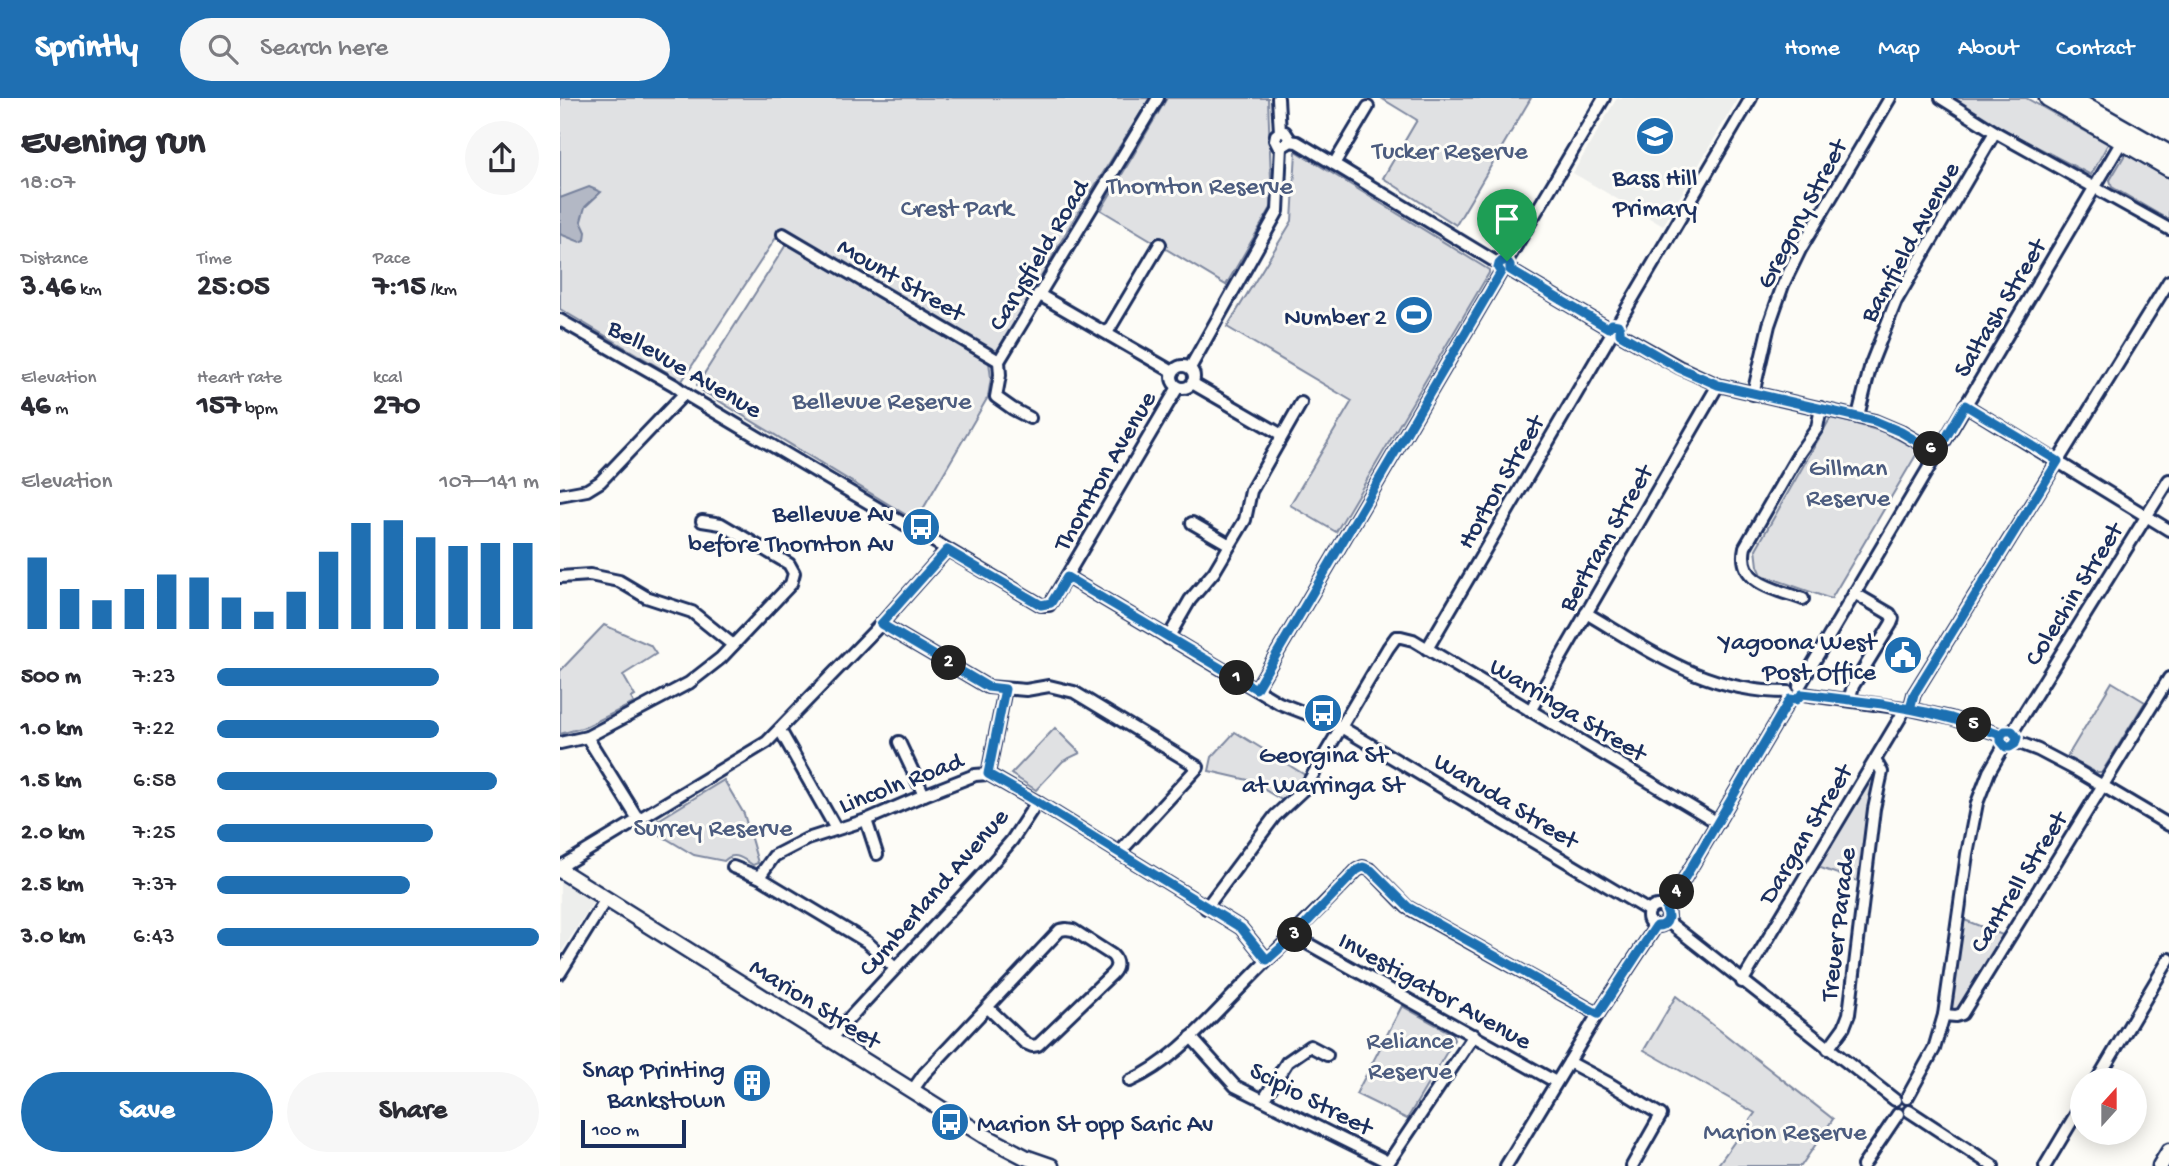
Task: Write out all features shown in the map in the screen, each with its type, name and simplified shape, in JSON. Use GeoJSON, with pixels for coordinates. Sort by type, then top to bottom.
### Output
{"type":"FeatureCollection","features":[{"type":"Feature","properties":{"kind":"highway"},"geometry":{"type":"LineString","coordinates":[[2059,99],[2168,161]]}},
{"type":"Feature","properties":{"kind":"main road","name":"Marion Street"},"geometry":{"type":"LineString","coordinates":[[560,868],[998,1144],[1051,1166]]}},
{"type":"Feature","properties":{"kind":"main road"},"geometry":{"type":"LineString","coordinates":[[2160,1166],[2169,1151]]}},
{"type":"Feature","properties":{"kind":"street","name":"Carysfield Road"},"geometry":{"type":"LineString","coordinates":[[999,362],[1158,98]]}},
{"type":"Feature","properties":{"kind":"street"},"geometry":{"type":"LineString","coordinates":[[1190,368],[1278,211],[1287,134],[1280,132],[1278,98]]}},
{"type":"Feature","properties":{"kind":"street"},"geometry":{"type":"LineString","coordinates":[[1256,689],[1604,98]]}},
{"type":"Feature","properties":{"kind":"street","name":"Horton Street"},"geometry":{"type":"LineString","coordinates":[[1427,649],[1751,98]]}},
{"type":"Feature","properties":{"kind":"street","name":"Gregory Street"},"geometry":{"type":"LineString","coordinates":[[1753,394],[1769,325],[1783,285],[1800,250],[1890,98]]}},
{"type":"Feature","properties":{"kind":"street"},"geometry":{"type":"LineString","coordinates":[[1941,98],[1995,132],[2169,229]]}},
{"type":"Feature","properties":{"kind":"street"},"geometry":{"type":"LineString","coordinates":[[1335,164],[1368,107]]}},
{"type":"Feature","properties":{"kind":"street","name":"Bamfield Avenue"},"geometry":{"type":"LineString","coordinates":[[1858,416],[1871,364],[1896,302],[1995,132]]}},
{"type":"Feature","properties":{"kind":"street","name":"Saltash Street"},"geometry":{"type":"LineString","coordinates":[[1801,690],[1854,593],[2125,136]]}},
{"type":"Feature","properties":{"kind":"street"},"geometry":{"type":"LineString","coordinates":[[1285,144],[1297,142],[1504,267],[1679,368],[1718,385],[1858,416],[1901,432],[1937,453]]}},
{"type":"Feature","properties":{"kind":"street","name":"Mount Street"},"geometry":{"type":"LineString","coordinates":[[783,234],[999,362]]}},
{"type":"Feature","properties":{"kind":"street"},"geometry":{"type":"LineString","coordinates":[[1107,333],[1160,244]]}},
{"type":"Feature","properties":{"kind":"street","name":"Dargan Street"},"geometry":{"type":"LineString","coordinates":[[1742,982],[1914,694],[2169,281]]}},
{"type":"Feature","properties":{"kind":"street"},"geometry":{"type":"LineString","coordinates":[[1038,294],[1173,372]]}},
{"type":"Feature","properties":{"kind":"street","name":"Bellevue Avenue"},"geometry":{"type":"LineString","coordinates":[[560,320],[1041,605]]}},
{"type":"Feature","properties":{"kind":"street"},"geometry":{"type":"LineString","coordinates":[[999,362],[1000,375],[996,397],[1030,418]]}},
{"type":"Feature","properties":{"kind":"street"},"geometry":{"type":"LineString","coordinates":[[1182,366],[1190,368],[1194,374],[1192,383],[1184,388],[1178,387],[1173,382],[1173,372],[1182,366]]}},
{"type":"Feature","properties":{"kind":"street"},"geometry":{"type":"LineString","coordinates":[[1192,383],[1282,435]]}},
{"type":"Feature","properties":{"kind":"street","name":"Bertram Street"},"geometry":{"type":"LineString","coordinates":[[1530,711],[1718,385]]}},
{"type":"Feature","properties":{"kind":"street","name":"Thornton Avenue"},"geometry":{"type":"LineString","coordinates":[[1041,605],[1051,603],[1178,387]]}},
{"type":"Feature","properties":{"kind":"street"},"geometry":{"type":"LineString","coordinates":[[560,495],[587,490],[600,482],[685,393]]}},
{"type":"Feature","properties":{"kind":"street"},"geometry":{"type":"LineString","coordinates":[[1168,638],[1190,600],[1214,572],[1245,520],[1251,491],[1301,403]]}},
{"type":"Feature","properties":{"kind":"street"},"geometry":{"type":"LineString","coordinates":[[1965,405],[2169,530]]}},
{"type":"Feature","properties":{"kind":"street"},"geometry":{"type":"LineString","coordinates":[[1803,599],[1761,584],[1752,578],[1744,564],[1743,556],[1745,547],[1800,452],[1818,428],[1821,408]]}},
{"type":"Feature","properties":{"kind":"street","name":"Colechin Street"},"geometry":{"type":"LineString","coordinates":[[2015,736],[2169,480]]}},
{"type":"Feature","properties":{"kind":"street"},"geometry":{"type":"LineString","coordinates":[[560,743],[587,737],[682,688],[712,666],[791,584],[794,573],[789,564],[727,527],[702,521]]}},
{"type":"Feature","properties":{"kind":"street"},"geometry":{"type":"LineString","coordinates":[[1192,523],[1230,545]]}},
{"type":"Feature","properties":{"kind":"street"},"geometry":{"type":"LineString","coordinates":[[560,868],[760,747],[780,730],[881,624],[947,550]]}},
{"type":"Feature","properties":{"kind":"street"},"geometry":{"type":"LineString","coordinates":[[560,577],[590,575],[619,581],[646,597],[697,614],[733,645]]}},
{"type":"Feature","properties":{"kind":"street","name":"Waruda Street"},"geometry":{"type":"LineString","coordinates":[[1067,577],[1279,703],[1341,727],[1649,911]]}},
{"type":"Feature","properties":{"kind":"street"},"geometry":{"type":"LineString","coordinates":[[1850,700],[1853,686],[1893,620],[1890,614],[1854,593]]}},
{"type":"Feature","properties":{"kind":"street"},"geometry":{"type":"LineString","coordinates":[[1586,612],[1679,667],[1704,678],[1789,695]]}},
{"type":"Feature","properties":{"kind":"street"},"geometry":{"type":"LineString","coordinates":[[881,624],[988,687],[1026,690],[1049,687],[1074,692],[1198,767],[1119,853]]}},
{"type":"Feature","properties":{"kind":"street","name":"Warringa Street"},"geometry":{"type":"LineString","coordinates":[[1206,908],[1275,816],[1305,788],[1393,633],[1427,649],[1718,822]]}},
{"type":"Feature","properties":{"kind":"street","name":"Cantrell Street"},"geometry":{"type":"LineString","coordinates":[[1944,1015],[1962,1014],[2169,678]]}},
{"type":"Feature","properties":{"kind":"street"},"geometry":{"type":"LineString","coordinates":[[1863,1166],[1911,1105],[1828,1049],[1742,982],[1667,916],[1657,906],[1649,911],[1648,920],[1656,926],[1662,926],[1667,916],[1718,822],[1789,695],[1792,686],[1850,700],[1907,708],[1951,718],[2003,740],[2012,747],[2015,736],[2169,825]]}},
{"type":"Feature","properties":{"kind":"street"},"geometry":{"type":"LineString","coordinates":[[988,774],[1005,689]]}},
{"type":"Feature","properties":{"kind":"street"},"geometry":{"type":"LineString","coordinates":[[780,730],[836,829]]}},
{"type":"Feature","properties":{"kind":"street"},"geometry":{"type":"LineString","coordinates":[[587,737],[638,820]]}},
{"type":"Feature","properties":{"kind":"street"},"geometry":{"type":"LineString","coordinates":[[1993,1166],[1893,1108],[1930,1059],[1944,1015],[1977,803],[2003,740]]}},
{"type":"Feature","properties":{"kind":"street"},"geometry":{"type":"LineString","coordinates":[[899,742],[924,795]]}},
{"type":"Feature","properties":{"kind":"street","name":"Treuer Parade"},"geometry":{"type":"LineString","coordinates":[[1828,1049],[1844,1027],[1849,1014],[1874,810],[1882,772],[1875,760]]}},
{"type":"Feature","properties":{"kind":"street","name":"Lincoln Road"},"geometry":{"type":"LineString","coordinates":[[759,877],[774,856],[807,839],[866,820],[975,775],[988,774],[1241,928],[1267,960]]}},
{"type":"Feature","properties":{"kind":"street","name":"Cumberland Avenue"},"geometry":{"type":"LineString","coordinates":[[830,1039],[1013,840],[1037,802]]}},
{"type":"Feature","properties":{"kind":"street"},"geometry":{"type":"LineString","coordinates":[[866,820],[877,854]]}},
{"type":"Feature","properties":{"kind":"street"},"geometry":{"type":"LineString","coordinates":[[1130,1081],[1176,1052],[1363,864],[1408,907],[1598,1014]]}},
{"type":"Feature","properties":{"kind":"street"},"geometry":{"type":"LineString","coordinates":[[733,867],[759,877],[867,942],[895,968]]}},
{"type":"Feature","properties":{"kind":"street"},"geometry":{"type":"LineString","coordinates":[[560,973],[606,899]]}},
{"type":"Feature","properties":{"kind":"street"},"geometry":{"type":"LineString","coordinates":[[912,1091],[924,1074],[1063,925],[1112,955],[1117,965]]}},
{"type":"Feature","properties":{"kind":"street"},"geometry":{"type":"LineString","coordinates":[[1506,1166],[1598,1014],[1656,926]]}},
{"type":"Feature","properties":{"kind":"street","name":"Investigator Avenue"},"geometry":{"type":"LineString","coordinates":[[1294,936],[1556,1082]]}},
{"type":"Feature","properties":{"kind":"street"},"geometry":{"type":"LineString","coordinates":[[2104,1068],[2169,959]]}},
{"type":"Feature","properties":{"kind":"street"},"geometry":{"type":"LineString","coordinates":[[1117,965],[1129,964]]}},
{"type":"Feature","properties":{"kind":"street"},"geometry":{"type":"LineString","coordinates":[[987,1007],[1035,1050],[1112,974],[1117,965]]}},
{"type":"Feature","properties":{"kind":"street"},"geometry":{"type":"LineString","coordinates":[[1387,1164],[1474,1035]]}},
{"type":"Feature","properties":{"kind":"street","name":"Scipio Street"},"geometry":{"type":"LineString","coordinates":[[1191,1037],[1235,1086],[1387,1164]]}},
{"type":"Feature","properties":{"kind":"street"},"geometry":{"type":"LineString","coordinates":[[1264,1099],[1287,1062],[1310,1046],[1327,1055]]}},
{"type":"Feature","properties":{"kind":"street"},"geometry":{"type":"LineString","coordinates":[[1569,1062],[1661,1115],[1632,1166]]}},
{"type":"Feature","properties":{"kind":"street"},"geometry":{"type":"LineString","coordinates":[[2045,1166],[2070,1124]]}},
{"type":"Feature","properties":{"kind":"shaded area","name":"Bass Hill Primary"},"geometry":{"type":"Polygon","coordinates":[[[1617,98],[1738,98],[1663,226],[1573,173],[1617,98]]]}},
{"type":"Feature","properties":{"kind":"shaded area"},"geometry":{"type":"Polygon","coordinates":[[[589,187],[601,192],[585,207],[581,221],[586,232],[585,240],[580,242],[560,234],[560,198],[589,187]]]}},
{"type":"Feature","properties":{"kind":"shaded area"},"geometry":{"type":"Polygon","coordinates":[[[560,880],[594,901],[560,954],[560,880]]]}},
{"type":"Feature","properties":{"kind":"green space","name":"Crest Park"},"geometry":{"type":"Polygon","coordinates":[[[560,98],[1150,98],[1071,224],[997,355],[783,227],[682,381],[560,309],[560,98]]]}},
{"type":"Feature","properties":{"kind":"green space","name":"Thornton Reserve"},"geometry":{"type":"Polygon","coordinates":[[[1167,98],[1268,98],[1272,206],[1226,285],[1101,210],[1167,98]]]}},
{"type":"Feature","properties":{"kind":"green space","name":"Tucker Reserve"},"geometry":{"type":"Polygon","coordinates":[[[1381,98],[1531,98],[1456,225],[1383,178],[1417,120],[1381,98]]]}},
{"type":"Feature","properties":{"kind":"green space"},"geometry":{"type":"Polygon","coordinates":[[[1954,98],[2026,98],[2108,144],[2091,175],[1999,127],[1954,98]]]}},
{"type":"Feature","properties":{"kind":"green space"},"geometry":{"type":"Polygon","coordinates":[[[1296,151],[1489,270],[1336,532],[1290,505],[1352,401],[1227,327],[1292,221],[1296,151]]]}},
{"type":"Feature","properties":{"kind":"green space"},"geometry":{"type":"Polygon","coordinates":[[[2126,153],[2169,177],[2169,220],[2112,187],[2110,180],[2126,153]]]}},
{"type":"Feature","properties":{"kind":"green space","name":"Bellevue Reserve"},"geometry":{"type":"Polygon","coordinates":[[[787,243],[989,362],[991,378],[988,397],[916,521],[701,390],[697,385],[787,243]]]}},
{"type":"Feature","properties":{"kind":"green space","name":"Gillman Reserve"},"geometry":{"type":"Polygon","coordinates":[[[1831,417],[1884,432],[1919,450],[1831,599],[1762,575],[1756,549],[1831,417]]]}},
{"type":"Feature","properties":{"kind":"green space"},"geometry":{"type":"Polygon","coordinates":[[[604,625],[650,645],[656,654],[623,675],[635,696],[631,698],[634,703],[585,727],[560,734],[560,671],[604,625]]]}},
{"type":"Feature","properties":{"kind":"green space"},"geometry":{"type":"Polygon","coordinates":[[[2112,682],[2145,702],[2102,772],[2095,772],[2067,757],[2112,682]]]}},
{"type":"Feature","properties":{"kind":"green space"},"geometry":{"type":"Polygon","coordinates":[[[1055,728],[1080,753],[1063,761],[1036,790],[1011,774],[1055,728]]]}},
{"type":"Feature","properties":{"kind":"green space"},"geometry":{"type":"Polygon","coordinates":[[[1235,732],[1305,775],[1285,802],[1248,780],[1209,771],[1212,757],[1235,732]]]}},
{"type":"Feature","properties":{"kind":"green space"},"geometry":{"type":"Polygon","coordinates":[[[1873,772],[1877,772],[1860,882],[1815,866],[1873,772]]]}},
{"type":"Feature","properties":{"kind":"green space","name":"Surrey Reserve"},"geometry":{"type":"Polygon","coordinates":[[[724,780],[744,814],[758,863],[753,865],[735,856],[724,861],[694,855],[647,827],[724,780]]]}},
{"type":"Feature","properties":{"kind":"green space"},"geometry":{"type":"Polygon","coordinates":[[[1962,919],[2005,936],[1960,1011],[1950,1012],[1949,1008],[1962,919]]]}},
{"type":"Feature","properties":{"kind":"green space","name":"Marion Reserve"},"geometry":{"type":"Polygon","coordinates":[[[1676,996],[1833,1119],[1801,1166],[1717,1166],[1755,1113],[1644,1050],[1676,996]]]}},
{"type":"Feature","properties":{"kind":"green space","name":"Reliance Reserve"},"geometry":{"type":"Polygon","coordinates":[[[1402,1006],[1452,1034],[1454,1040],[1407,1119],[1356,1094],[1402,1006]]]}},
{"type":"Feature","properties":{"kind":"place","name":"Bass Hill Primary"},"geometry":{"type":"Point","coordinates":[1655,136]}},
{"type":"Feature","properties":{"kind":"place","name":"Number 2"},"geometry":{"type":"Point","coordinates":[1414,315]}},
{"type":"Feature","properties":{"kind":"place","name":"Bellevue Av before Thornton Av"},"geometry":{"type":"Point","coordinates":[921,527]}},
{"type":"Feature","properties":{"kind":"place","name":"Yagoona West Post Office"},"geometry":{"type":"Point","coordinates":[1903,655]}},
{"type":"Feature","properties":{"kind":"place","name":"Georgina St at Warringa St"},"geometry":{"type":"Point","coordinates":[1323,713]}},
{"type":"Feature","properties":{"kind":"place","name":"Snap Printing Bankstown"},"geometry":{"type":"Point","coordinates":[752,1083]}},
{"type":"Feature","properties":{"kind":"place","name":"Marion St opp Saric Av"},"geometry":{"type":"Point","coordinates":[950,1122]}},
{"type":"Feature","properties":{"kind":"route"},"geometry":{"type":"LineString","coordinates":[[1507,261],[1499,264],[1501,272],[1256,689],[1067,577],[1051,603],[1041,605],[947,550],[881,624],[988,687],[1005,689],[988,774],[1241,928],[1267,960],[1363,867],[1371,870],[1408,907],[1598,1014],[1656,926],[1662,926],[1667,921],[1666,910],[1790,699],[1796,700],[1802,694],[1910,709],[1951,718],[2001,735],[2005,731],[2012,731],[2017,742],[2006,747],[2002,744],[2001,735],[1969,723],[1951,718],[1926,712],[1910,709],[1914,694],[2058,461],[1965,405],[1937,453],[1901,432],[1875,421],[1718,385],[1679,368],[1620,334],[1618,325],[1612,324],[1608,328],[1510,270],[1507,261]]}}]}
